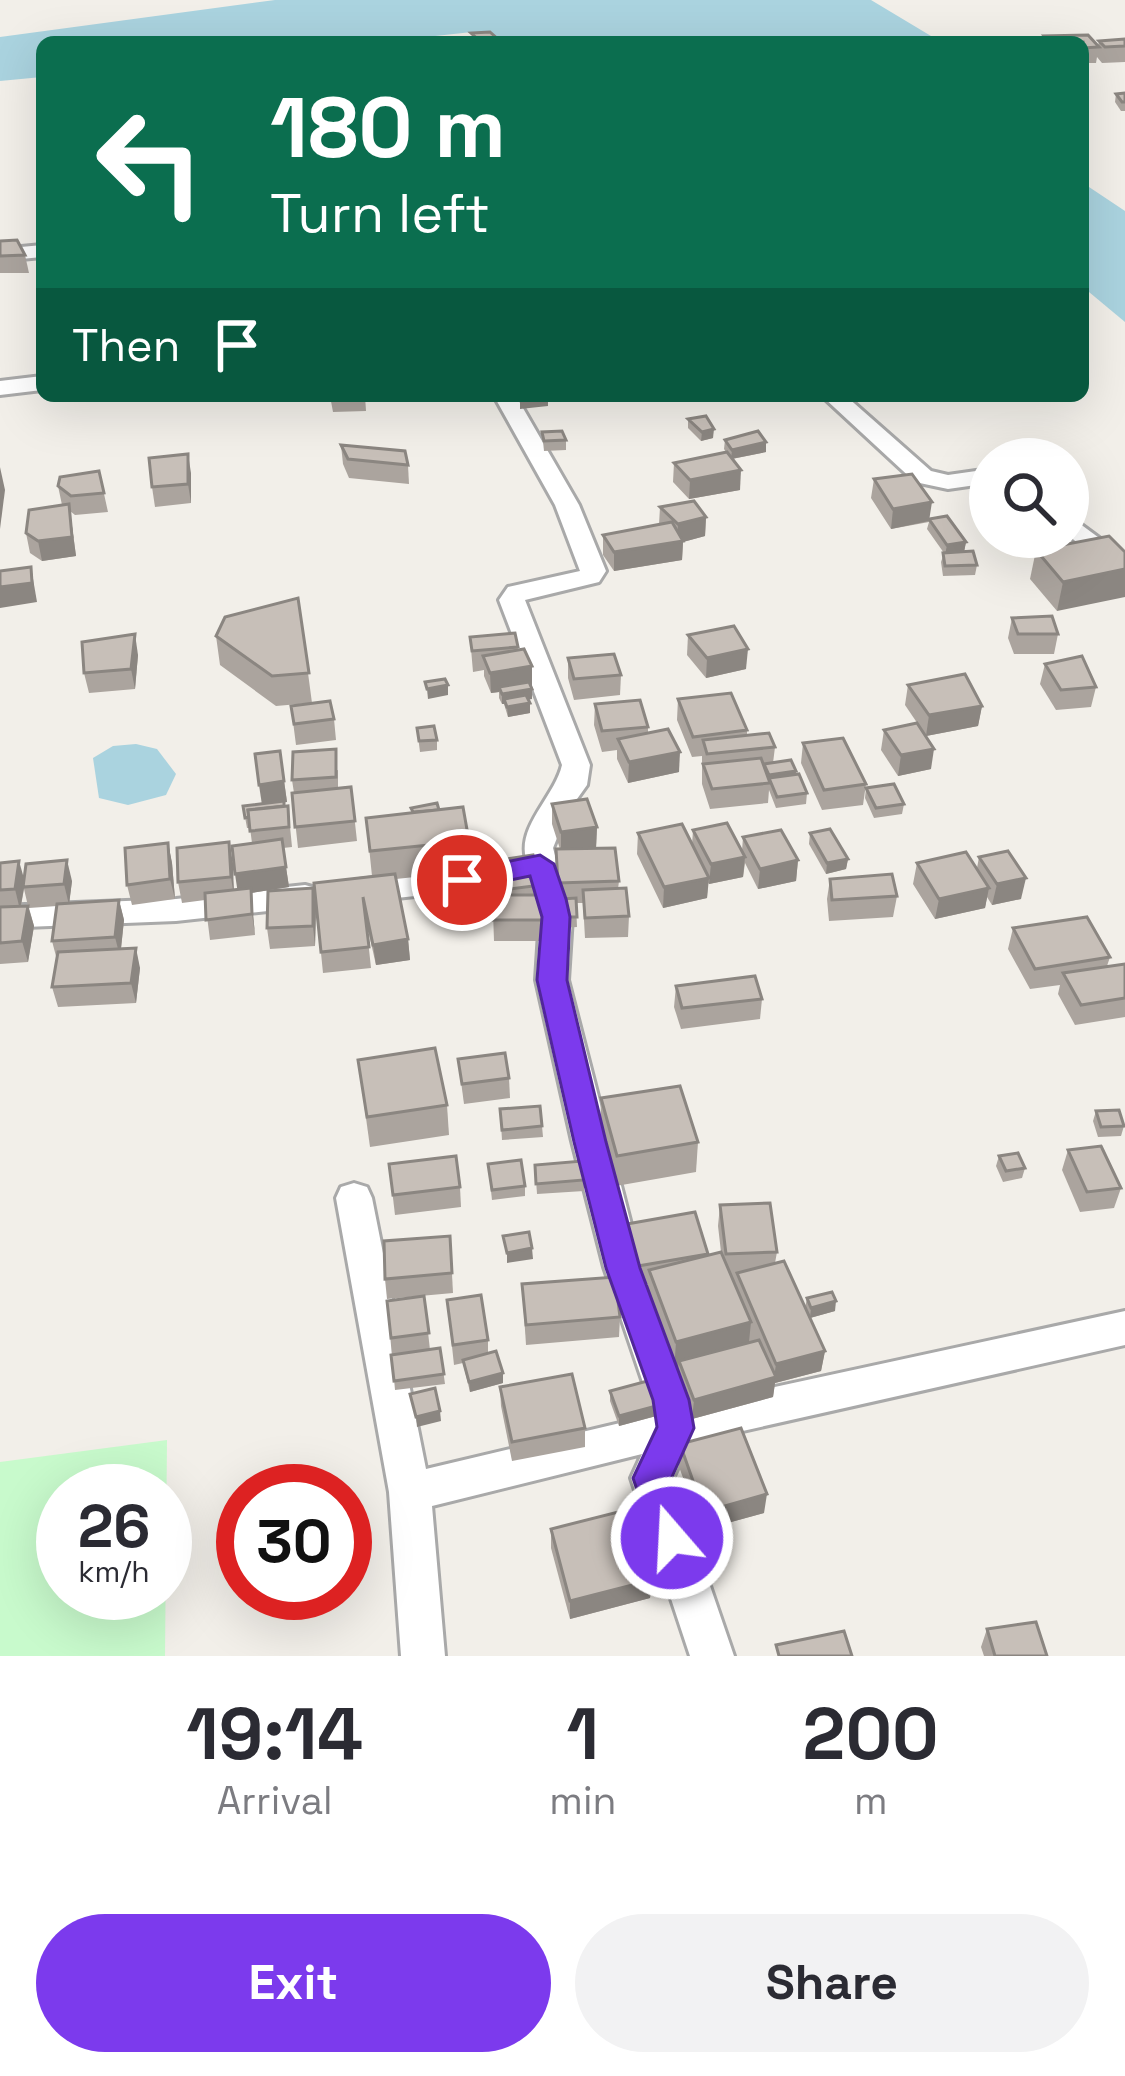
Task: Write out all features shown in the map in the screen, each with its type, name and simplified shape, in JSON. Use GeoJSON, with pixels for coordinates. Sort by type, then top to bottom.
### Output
{"type":"FeatureCollection","features":[{"type":"Feature","properties":{"kind":"street"},"geometry":{"type":"LineString","coordinates":[[0,255],[36,252]]}},
{"type":"Feature","properties":{"kind":"street"},"geometry":{"type":"LineString","coordinates":[[0,388],[36,384]]}},
{"type":"Feature","properties":{"kind":"street"},"geometry":{"type":"LineString","coordinates":[[508,402],[567,506],[593,571],[590,578],[517,593],[512,600],[576,765],[572,784],[553,811],[538,848],[556,917],[552,980],[623,1268],[671,1400],[676,1428],[652,1478],[712,1656]]}},
{"type":"Feature","properties":{"kind":"street"},"geometry":{"type":"LineString","coordinates":[[839,402],[923,477],[948,482],[969,479]]}},
{"type":"Feature","properties":{"kind":"street"},"geometry":{"type":"LineString","coordinates":[[1089,540],[1125,571]]}},
{"type":"Feature","properties":{"kind":"street"},"geometry":{"type":"LineString","coordinates":[[0,917],[176,910],[462,880],[540,864]]}},
{"type":"Feature","properties":{"kind":"street"},"geometry":{"type":"LineString","coordinates":[[354,1198],[410,1492],[423,1656]]}},
{"type":"Feature","properties":{"kind":"street"},"geometry":{"type":"LineString","coordinates":[[410,1492],[861,1383],[1125,1328]]}},
{"type":"Feature","properties":{"kind":"green space"},"geometry":{"type":"Polygon","coordinates":[[[167,1440],[167,1464],[36,1464],[36,1620],[165,1620],[165,1656],[0,1656],[0,1462],[167,1440]]]}},
{"type":"Feature","properties":{"kind":"water"},"geometry":{"type":"Polygon","coordinates":[[[275,0],[871,0],[931,36],[492,36],[472,32],[435,36],[36,36],[36,78],[0,81],[0,37],[275,0]]]}},
{"type":"Feature","properties":{"kind":"water"},"geometry":{"type":"Polygon","coordinates":[[[1089,187],[1125,211],[1125,322],[1089,292],[1089,187]]]}},
{"type":"Feature","properties":{"kind":"water"},"geometry":{"type":"Polygon","coordinates":[[[113,746],[157,749],[176,774],[166,795],[128,805],[99,798],[93,758],[113,746]]]}},
{"type":"Feature","properties":{"kind":"building"},"geometry":{"type":"Polygon","coordinates":[[[1125,39],[1125,46],[1105,47],[1099,41],[1125,39]]]}},
{"type":"Feature","properties":{"kind":"building"},"geometry":{"type":"Polygon","coordinates":[[[17,240],[25,255],[0,256],[0,241],[17,240]]]}},
{"type":"Feature","properties":{"kind":"building"},"geometry":{"type":"Polygon","coordinates":[[[706,416],[714,429],[702,432],[688,419],[706,416]]]}},
{"type":"Feature","properties":{"kind":"building"},"geometry":{"type":"Polygon","coordinates":[[[562,431],[566,440],[544,441],[542,432],[562,431]]]}},
{"type":"Feature","properties":{"kind":"building"},"geometry":{"type":"Polygon","coordinates":[[[758,431],[766,442],[732,450],[725,440],[758,431]]]}},
{"type":"Feature","properties":{"kind":"building"},"geometry":{"type":"Polygon","coordinates":[[[341,445],[405,451],[408,465],[348,459],[341,445]]]}},
{"type":"Feature","properties":{"kind":"building"},"geometry":{"type":"Polygon","coordinates":[[[727,452],[741,470],[690,480],[674,463],[727,452]]]}},
{"type":"Feature","properties":{"kind":"building"},"geometry":{"type":"Polygon","coordinates":[[[188,454],[188,484],[152,487],[149,458],[188,454]]]}},
{"type":"Feature","properties":{"kind":"building"},"geometry":{"type":"Polygon","coordinates":[[[99,471],[104,493],[71,496],[58,486],[60,477],[99,471]]]}},
{"type":"Feature","properties":{"kind":"building"},"geometry":{"type":"Polygon","coordinates":[[[912,474],[932,502],[893,509],[874,479],[912,474]]]}},
{"type":"Feature","properties":{"kind":"building"},"geometry":{"type":"Polygon","coordinates":[[[694,501],[706,517],[678,524],[660,507],[694,501]]]}},
{"type":"Feature","properties":{"kind":"building"},"geometry":{"type":"Polygon","coordinates":[[[69,504],[72,537],[38,541],[26,533],[29,510],[69,504]]]}},
{"type":"Feature","properties":{"kind":"building"},"geometry":{"type":"Polygon","coordinates":[[[947,516],[966,542],[947,545],[929,519],[947,516]]]}},
{"type":"Feature","properties":{"kind":"building"},"geometry":{"type":"Polygon","coordinates":[[[672,522],[683,541],[614,552],[603,535],[672,522]]]}},
{"type":"Feature","properties":{"kind":"building"},"geometry":{"type":"Polygon","coordinates":[[[1109,536],[1125,552],[1125,569],[1063,582],[1043,558],[1089,558],[1089,540],[1109,536]]]}},
{"type":"Feature","properties":{"kind":"building"},"geometry":{"type":"Polygon","coordinates":[[[969,551],[977,565],[945,566],[943,553],[969,551]]]}},
{"type":"Feature","properties":{"kind":"building"},"geometry":{"type":"Polygon","coordinates":[[[31,567],[32,583],[0,587],[0,571],[31,567]]]}},
{"type":"Feature","properties":{"kind":"building"},"geometry":{"type":"Polygon","coordinates":[[[298,598],[309,673],[272,676],[216,636],[225,617],[298,598]]]}},
{"type":"Feature","properties":{"kind":"building"},"geometry":{"type":"Polygon","coordinates":[[[1052,616],[1058,634],[1018,634],[1012,618],[1052,616]]]}},
{"type":"Feature","properties":{"kind":"building"},"geometry":{"type":"Polygon","coordinates":[[[734,626],[748,649],[707,658],[688,635],[734,626]]]}},
{"type":"Feature","properties":{"kind":"building"},"geometry":{"type":"Polygon","coordinates":[[[515,633],[518,647],[472,651],[470,637],[515,633]]]}},
{"type":"Feature","properties":{"kind":"building"},"geometry":{"type":"Polygon","coordinates":[[[135,634],[131,669],[84,673],[82,642],[135,634]]]}},
{"type":"Feature","properties":{"kind":"building"},"geometry":{"type":"Polygon","coordinates":[[[524,649],[532,666],[490,673],[483,656],[524,649]]]}},
{"type":"Feature","properties":{"kind":"building"},"geometry":{"type":"Polygon","coordinates":[[[614,654],[621,675],[574,679],[568,658],[614,654]]]}},
{"type":"Feature","properties":{"kind":"building"},"geometry":{"type":"Polygon","coordinates":[[[1082,656],[1096,687],[1061,690],[1045,664],[1082,656]]]}},
{"type":"Feature","properties":{"kind":"building"},"geometry":{"type":"Polygon","coordinates":[[[965,674],[982,706],[929,715],[908,685],[965,674]]]}},
{"type":"Feature","properties":{"kind":"building"},"geometry":{"type":"Polygon","coordinates":[[[445,679],[448,685],[427,689],[425,682],[445,679]]]}},
{"type":"Feature","properties":{"kind":"building"},"geometry":{"type":"Polygon","coordinates":[[[529,682],[532,689],[502,694],[499,687],[529,682]]]}},
{"type":"Feature","properties":{"kind":"building"},"geometry":{"type":"Polygon","coordinates":[[[731,693],[747,730],[693,737],[678,699],[731,693]]]}},
{"type":"Feature","properties":{"kind":"building"},"geometry":{"type":"Polygon","coordinates":[[[526,695],[530,703],[507,707],[504,699],[526,695]]]}},
{"type":"Feature","properties":{"kind":"building"},"geometry":{"type":"Polygon","coordinates":[[[640,700],[648,727],[602,731],[595,704],[640,700]]]}},
{"type":"Feature","properties":{"kind":"building"},"geometry":{"type":"Polygon","coordinates":[[[330,701],[334,719],[294,724],[291,706],[330,701]]]}},
{"type":"Feature","properties":{"kind":"building"},"geometry":{"type":"Polygon","coordinates":[[[917,723],[934,749],[901,755],[884,730],[917,723]]]}},
{"type":"Feature","properties":{"kind":"building"},"geometry":{"type":"Polygon","coordinates":[[[434,726],[437,740],[419,741],[417,728],[434,726]]]}},
{"type":"Feature","properties":{"kind":"building"},"geometry":{"type":"Polygon","coordinates":[[[668,729],[680,752],[629,762],[618,739],[668,729]]]}},
{"type":"Feature","properties":{"kind":"building"},"geometry":{"type":"Polygon","coordinates":[[[769,733],[775,747],[707,754],[703,740],[769,733]]]}},
{"type":"Feature","properties":{"kind":"building"},"geometry":{"type":"Polygon","coordinates":[[[843,738],[866,784],[824,790],[803,743],[843,738]]]}},
{"type":"Feature","properties":{"kind":"building"},"geometry":{"type":"Polygon","coordinates":[[[336,749],[336,777],[292,780],[293,752],[336,749]]]}},
{"type":"Feature","properties":{"kind":"building"},"geometry":{"type":"Polygon","coordinates":[[[280,751],[284,781],[259,785],[255,754],[280,751]]]}},
{"type":"Feature","properties":{"kind":"building"},"geometry":{"type":"Polygon","coordinates":[[[761,758],[770,783],[712,789],[703,764],[761,758]]]}},
{"type":"Feature","properties":{"kind":"building"},"geometry":{"type":"Polygon","coordinates":[[[791,760],[796,771],[769,775],[764,764],[791,760]]]}},
{"type":"Feature","properties":{"kind":"building"},"geometry":{"type":"Polygon","coordinates":[[[799,774],[807,793],[777,797],[769,778],[799,774]]]}},
{"type":"Feature","properties":{"kind":"building"},"geometry":{"type":"Polygon","coordinates":[[[894,784],[904,804],[876,808],[866,788],[894,784]]]}},
{"type":"Feature","properties":{"kind":"building"},"geometry":{"type":"Polygon","coordinates":[[[351,787],[355,821],[295,827],[292,793],[351,787]]]}},
{"type":"Feature","properties":{"kind":"building"},"geometry":{"type":"Polygon","coordinates":[[[587,799],[597,827],[561,832],[552,804],[587,799]]]}},
{"type":"Feature","properties":{"kind":"building"},"geometry":{"type":"Polygon","coordinates":[[[284,801],[284,806],[248,810],[245,818],[243,806],[284,801]]]}},
{"type":"Feature","properties":{"kind":"building"},"geometry":{"type":"Polygon","coordinates":[[[437,803],[439,810],[413,812],[411,808],[437,803]]]}},
{"type":"Feature","properties":{"kind":"building"},"geometry":{"type":"Polygon","coordinates":[[[288,806],[289,827],[250,831],[248,810],[288,806]]]}},
{"type":"Feature","properties":{"kind":"building"},"geometry":{"type":"Polygon","coordinates":[[[463,807],[469,841],[370,851],[366,818],[463,807]]]}},
{"type":"Feature","properties":{"kind":"building"},"geometry":{"type":"Polygon","coordinates":[[[727,823],[745,857],[711,864],[693,830],[727,823]]]}},
{"type":"Feature","properties":{"kind":"building"},"geometry":{"type":"Polygon","coordinates":[[[682,824],[709,878],[664,887],[638,833],[682,824]]]}},
{"type":"Feature","properties":{"kind":"building"},"geometry":{"type":"Polygon","coordinates":[[[830,829],[848,859],[827,863],[810,833],[830,829]]]}},
{"type":"Feature","properties":{"kind":"building"},"geometry":{"type":"Polygon","coordinates":[[[781,830],[798,860],[760,869],[743,837],[781,830]]]}},
{"type":"Feature","properties":{"kind":"building"},"geometry":{"type":"Polygon","coordinates":[[[282,839],[286,867],[235,874],[232,846],[282,839]]]}},
{"type":"Feature","properties":{"kind":"building"},"geometry":{"type":"Polygon","coordinates":[[[229,842],[231,877],[178,882],[177,848],[229,842]]]}},
{"type":"Feature","properties":{"kind":"building"},"geometry":{"type":"Polygon","coordinates":[[[168,843],[170,879],[127,885],[125,848],[168,843]]]}},
{"type":"Feature","properties":{"kind":"building"},"geometry":{"type":"Polygon","coordinates":[[[615,848],[619,881],[558,883],[556,849],[615,848]]]}},
{"type":"Feature","properties":{"kind":"building"},"geometry":{"type":"Polygon","coordinates":[[[1008,851],[1026,878],[997,884],[979,857],[1008,851]]]}},
{"type":"Feature","properties":{"kind":"building"},"geometry":{"type":"Polygon","coordinates":[[[966,852],[989,888],[939,899],[917,863],[966,852]]]}},
{"type":"Feature","properties":{"kind":"building"},"geometry":{"type":"Polygon","coordinates":[[[533,855],[541,885],[487,892],[479,863],[533,855]]]}},
{"type":"Feature","properties":{"kind":"building"},"geometry":{"type":"Polygon","coordinates":[[[67,860],[64,884],[23,887],[26,864],[67,860]]]}},
{"type":"Feature","properties":{"kind":"building"},"geometry":{"type":"Polygon","coordinates":[[[19,861],[15,889],[0,890],[0,863],[19,861]]]}},
{"type":"Feature","properties":{"kind":"building"},"geometry":{"type":"Polygon","coordinates":[[[395,874],[408,939],[373,945],[363,897],[369,947],[321,952],[314,883],[395,874]]]}},
{"type":"Feature","properties":{"kind":"building"},"geometry":{"type":"Polygon","coordinates":[[[892,874],[897,896],[832,900],[830,879],[892,874]]]}},
{"type":"Feature","properties":{"kind":"building"},"geometry":{"type":"Polygon","coordinates":[[[251,888],[252,914],[206,920],[205,893],[251,888]]]}},
{"type":"Feature","properties":{"kind":"building"},"geometry":{"type":"Polygon","coordinates":[[[313,888],[313,926],[267,928],[268,891],[313,888]]]}},
{"type":"Feature","properties":{"kind":"building"},"geometry":{"type":"Polygon","coordinates":[[[626,888],[629,916],[585,918],[583,890],[626,888]]]}},
{"type":"Feature","properties":{"kind":"building"},"geometry":{"type":"Polygon","coordinates":[[[494,895],[549,895],[549,920],[493,920],[494,895]]]}},
{"type":"Feature","properties":{"kind":"building"},"geometry":{"type":"Polygon","coordinates":[[[576,898],[577,917],[563,917],[562,899],[576,898]]]}},
{"type":"Feature","properties":{"kind":"building"},"geometry":{"type":"Polygon","coordinates":[[[119,900],[115,937],[52,941],[57,904],[119,900]]]}},
{"type":"Feature","properties":{"kind":"building"},"geometry":{"type":"Polygon","coordinates":[[[28,906],[22,941],[0,943],[0,907],[28,906]]]}},
{"type":"Feature","properties":{"kind":"building"},"geometry":{"type":"Polygon","coordinates":[[[1087,917],[1110,957],[1035,969],[1013,928],[1087,917]]]}},
{"type":"Feature","properties":{"kind":"building"},"geometry":{"type":"Polygon","coordinates":[[[136,948],[131,983],[52,987],[58,952],[136,948]]]}},
{"type":"Feature","properties":{"kind":"building"},"geometry":{"type":"Polygon","coordinates":[[[1125,964],[1125,998],[1081,1005],[1063,973],[1125,964]]]}},
{"type":"Feature","properties":{"kind":"building"},"geometry":{"type":"Polygon","coordinates":[[[755,976],[762,999],[682,1008],[676,986],[755,976]]]}},
{"type":"Feature","properties":{"kind":"building"},"geometry":{"type":"Polygon","coordinates":[[[435,1048],[447,1105],[367,1117],[358,1060],[435,1048]]]}},
{"type":"Feature","properties":{"kind":"building"},"geometry":{"type":"Polygon","coordinates":[[[505,1053],[509,1078],[462,1084],[458,1059],[505,1053]]]}},
{"type":"Feature","properties":{"kind":"building"},"geometry":{"type":"Polygon","coordinates":[[[680,1086],[698,1142],[617,1156],[601,1098],[680,1086]]]}},
{"type":"Feature","properties":{"kind":"building"},"geometry":{"type":"Polygon","coordinates":[[[540,1106],[542,1126],[502,1130],[500,1109],[540,1106]]]}},
{"type":"Feature","properties":{"kind":"building"},"geometry":{"type":"Polygon","coordinates":[[[1119,1110],[1124,1126],[1101,1127],[1096,1111],[1119,1110]]]}},
{"type":"Feature","properties":{"kind":"building"},"geometry":{"type":"Polygon","coordinates":[[[1101,1146],[1121,1188],[1087,1192],[1068,1150],[1101,1146]]]}},
{"type":"Feature","properties":{"kind":"building"},"geometry":{"type":"Polygon","coordinates":[[[1018,1153],[1025,1168],[1006,1171],[999,1156],[1018,1153]]]}},
{"type":"Feature","properties":{"kind":"building"},"geometry":{"type":"Polygon","coordinates":[[[456,1156],[460,1187],[393,1195],[389,1164],[456,1156]]]}},
{"type":"Feature","properties":{"kind":"building"},"geometry":{"type":"Polygon","coordinates":[[[521,1160],[525,1186],[492,1190],[488,1164],[521,1160]]]}},
{"type":"Feature","properties":{"kind":"building"},"geometry":{"type":"Polygon","coordinates":[[[582,1161],[584,1180],[536,1184],[535,1165],[582,1161]]]}},
{"type":"Feature","properties":{"kind":"building"},"geometry":{"type":"Polygon","coordinates":[[[770,1203],[777,1252],[726,1254],[720,1205],[770,1203]]]}},
{"type":"Feature","properties":{"kind":"building"},"geometry":{"type":"Polygon","coordinates":[[[695,1212],[708,1254],[638,1266],[627,1224],[695,1212]]]}},
{"type":"Feature","properties":{"kind":"building"},"geometry":{"type":"Polygon","coordinates":[[[529,1232],[532,1248],[507,1253],[503,1236],[529,1232]]]}},
{"type":"Feature","properties":{"kind":"building"},"geometry":{"type":"Polygon","coordinates":[[[450,1236],[452,1273],[385,1279],[384,1241],[450,1236]]]}},
{"type":"Feature","properties":{"kind":"building"},"geometry":{"type":"Polygon","coordinates":[[[721,1252],[751,1322],[676,1342],[649,1270],[721,1252]]]}},
{"type":"Feature","properties":{"kind":"building"},"geometry":{"type":"Polygon","coordinates":[[[784,1261],[825,1351],[776,1364],[737,1273],[784,1261]]]}},
{"type":"Feature","properties":{"kind":"building"},"geometry":{"type":"Polygon","coordinates":[[[615,1277],[620,1317],[526,1325],[522,1284],[615,1277]]]}},
{"type":"Feature","properties":{"kind":"building"},"geometry":{"type":"Polygon","coordinates":[[[832,1292],[836,1301],[811,1308],[807,1298],[832,1292]]]}},
{"type":"Feature","properties":{"kind":"building"},"geometry":{"type":"Polygon","coordinates":[[[481,1295],[488,1340],[453,1345],[447,1300],[481,1295]]]}},
{"type":"Feature","properties":{"kind":"building"},"geometry":{"type":"Polygon","coordinates":[[[424,1296],[429,1333],[391,1338],[387,1301],[424,1296]]]}},
{"type":"Feature","properties":{"kind":"building"},"geometry":{"type":"Polygon","coordinates":[[[759,1340],[776,1377],[694,1400],[679,1361],[759,1340]]]}},
{"type":"Feature","properties":{"kind":"building"},"geometry":{"type":"Polygon","coordinates":[[[440,1348],[444,1374],[394,1381],[391,1355],[440,1348]]]}},
{"type":"Feature","properties":{"kind":"building"},"geometry":{"type":"Polygon","coordinates":[[[496,1351],[503,1373],[469,1382],[463,1360],[496,1351]]]}},
{"type":"Feature","properties":{"kind":"building"},"geometry":{"type":"Polygon","coordinates":[[[572,1374],[585,1428],[512,1442],[500,1387],[572,1374]]]}},
{"type":"Feature","properties":{"kind":"building"},"geometry":{"type":"Polygon","coordinates":[[[651,1380],[660,1405],[619,1416],[610,1391],[651,1380]]]}},
{"type":"Feature","properties":{"kind":"building"},"geometry":{"type":"Polygon","coordinates":[[[435,1388],[440,1411],[416,1417],[410,1394],[435,1388]]]}},
{"type":"Feature","properties":{"kind":"building"},"geometry":{"type":"Polygon","coordinates":[[[741,1428],[767,1494],[704,1512],[680,1444],[741,1428]]]}},
{"type":"Feature","properties":{"kind":"building"},"geometry":{"type":"Polygon","coordinates":[[[630,1509],[652,1580],[570,1601],[551,1529],[630,1509]]]}},
{"type":"Feature","properties":{"kind":"building"},"geometry":{"type":"Polygon","coordinates":[[[1036,1622],[1047,1656],[995,1656],[987,1629],[1036,1622]]]}},
{"type":"Feature","properties":{"kind":"building"},"geometry":{"type":"Polygon","coordinates":[[[844,1631],[852,1656],[779,1656],[776,1645],[844,1631]]]}},
{"type":"Feature","properties":{"kind":"route"},"geometry":{"type":"LineString","coordinates":[[462,880],[540,864],[556,917],[552,980],[590,1142],[623,1268],[671,1400],[676,1428],[652,1478],[672,1538]]}}]}
